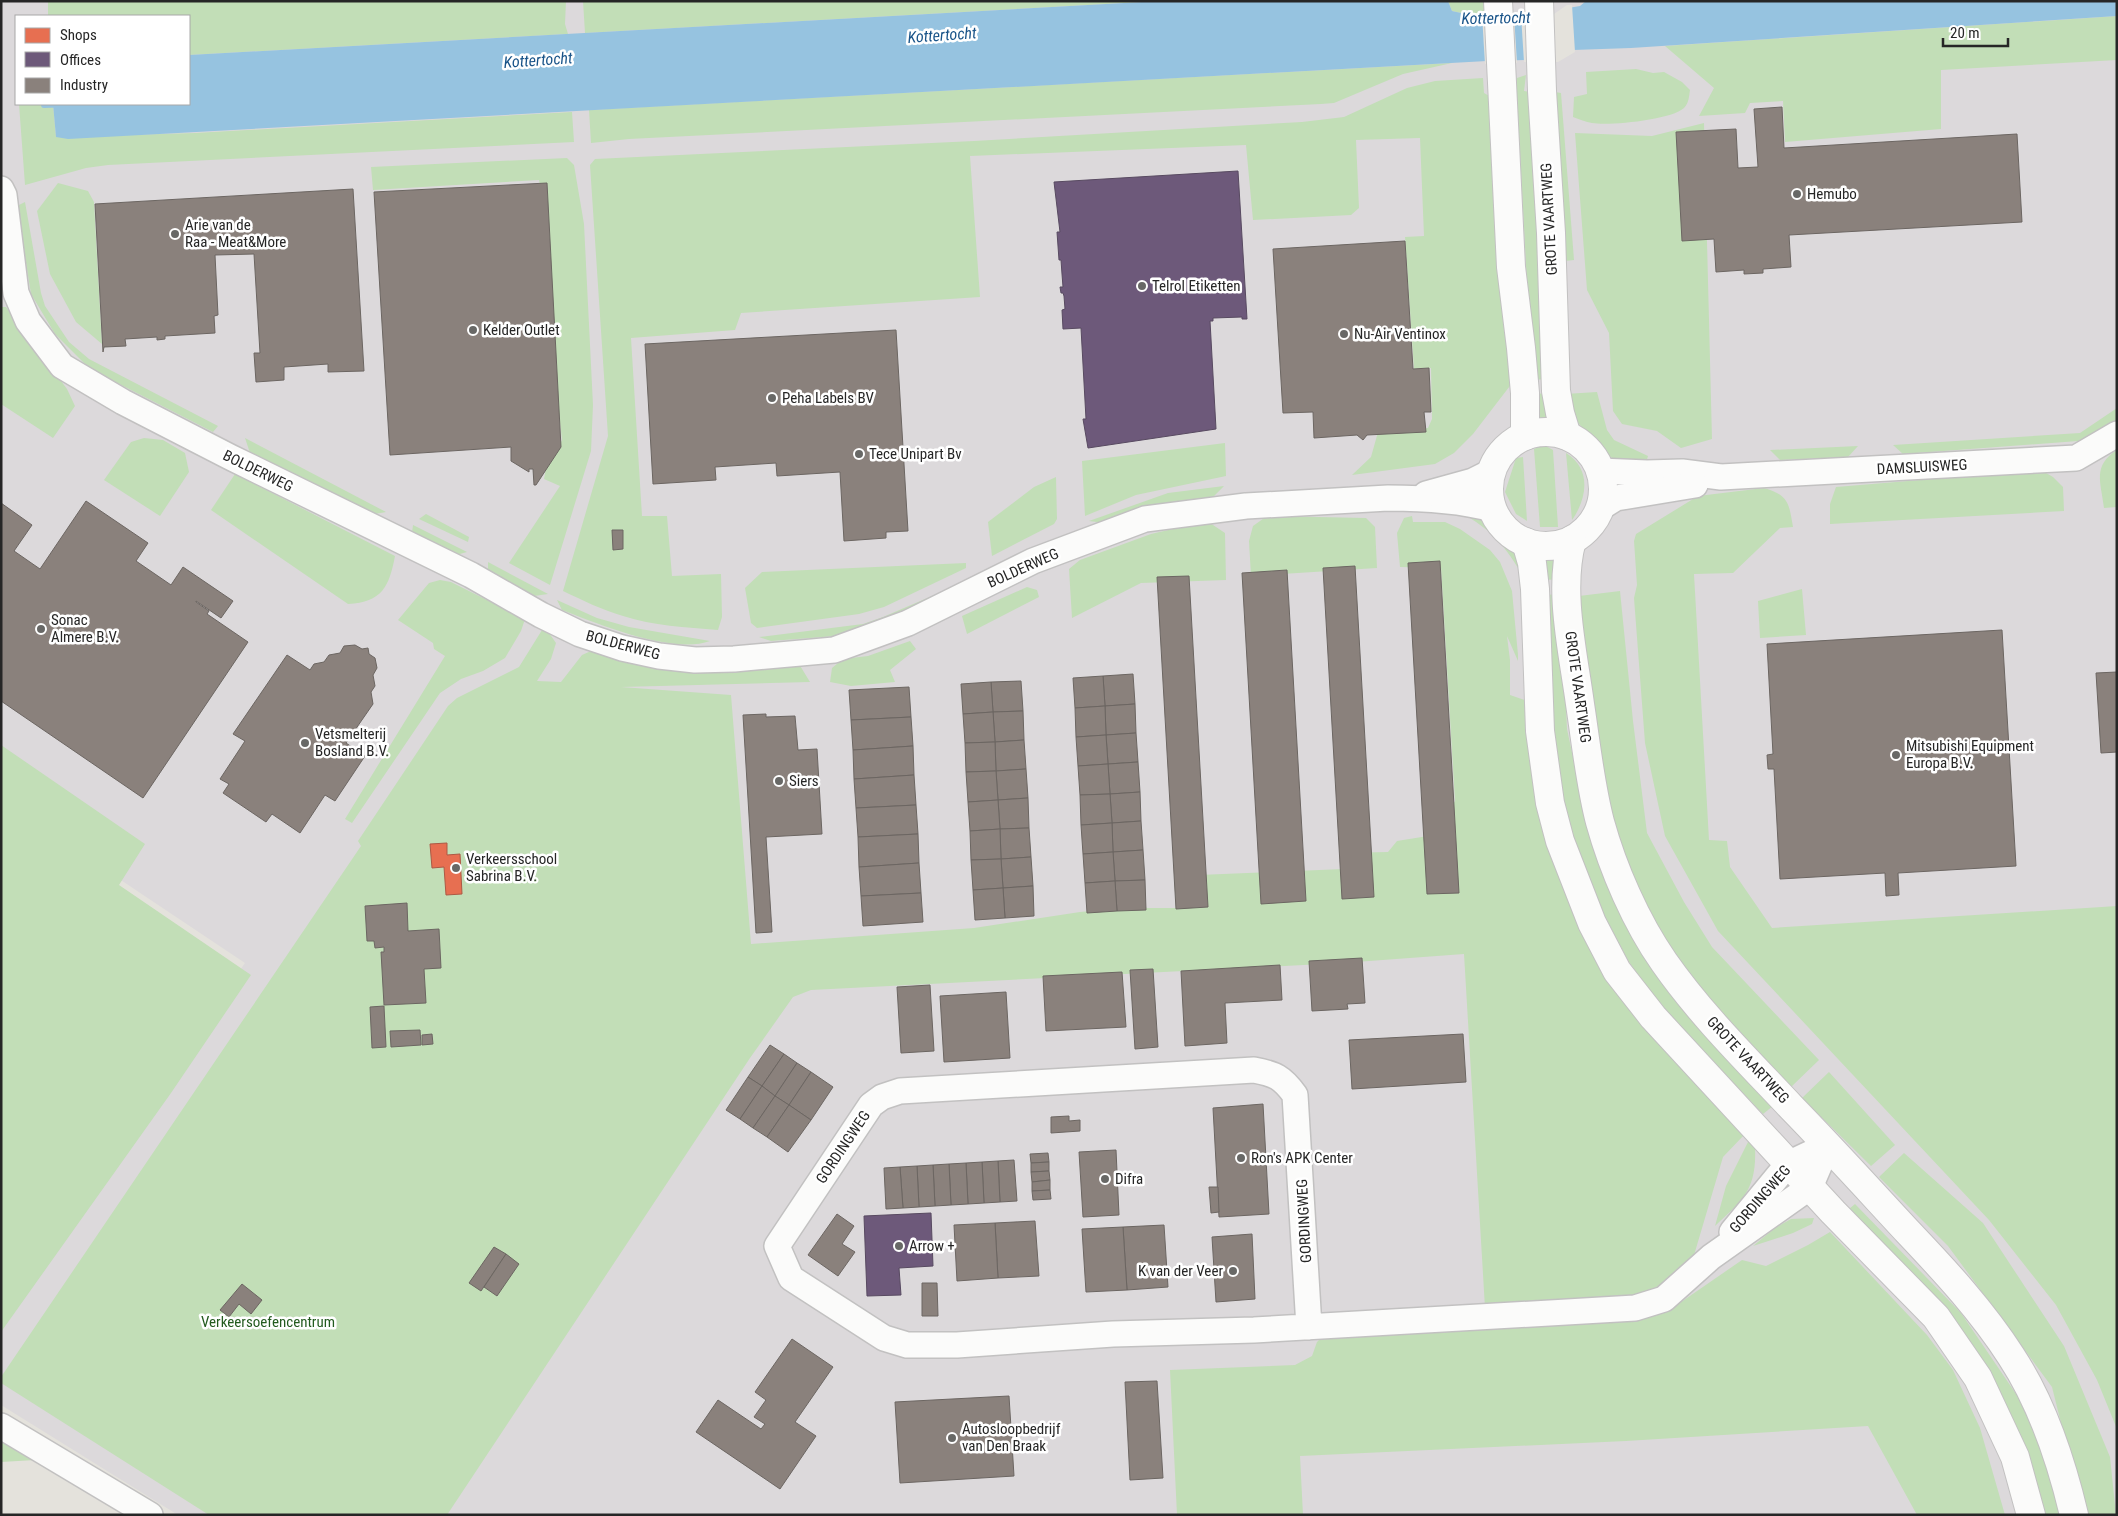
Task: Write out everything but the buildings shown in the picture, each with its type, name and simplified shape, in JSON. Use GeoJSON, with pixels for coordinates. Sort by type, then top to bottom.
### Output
{"type":"FeatureCollection","features":[{"type":"Feature","properties":{"kind":"main road"},"geometry":{"type":"LineString","coordinates":[[1498,1],[1510,267],[1522,348],[1525,436]]}},
{"type":"Feature","properties":{"kind":"main road","name":"GROTE VAARTWEG"},"geometry":{"type":"LineString","coordinates":[[1539,1],[1542,91],[1551,233],[1556,392],[1567,436]]}},
{"type":"Feature","properties":{"kind":"main road"},"geometry":{"type":"LineString","coordinates":[[1539,432],[1553,432],[1567,436],[1581,444],[1592,456],[1600,471],[1603,483],[1600,508],[1589,526],[1572,540],[1557,545],[1541,546],[1526,542],[1505,529],[1492,509],[1489,490],[1491,472],[1498,457],[1510,444],[1525,436],[1539,432]]}},
{"type":"Feature","properties":{"kind":"main road","name":"GROTE VAARTWEG"},"geometry":{"type":"LineString","coordinates":[[1572,540],[1566,560],[1571,643],[1589,767],[1600,823],[1628,898],[1663,961],[1696,1004],[1751,1066],[1828,1145],[1965,1292],[2012,1357],[2048,1426],[2074,1515]]}},
{"type":"Feature","properties":{"kind":"main road"},"geometry":{"type":"LineString","coordinates":[[1526,542],[1532,563],[1535,589],[1540,731],[1550,803],[1560,841],[1592,923],[1617,971],[1653,1017],[1788,1164],[1936,1317],[1978,1378],[2015,1457],[2031,1515]]}},
{"type":"Feature","properties":{"kind":"street","name":"BOLDERWEG"},"geometry":{"type":"LineString","coordinates":[[1,190],[4,195],[16,293],[28,321],[62,366],[132,407],[230,457],[471,574],[541,615],[580,634],[622,648],[659,656],[695,660],[834,650],[908,623],[1033,561],[1145,519],[1246,506],[1412,498],[1477,505],[1492,509]]}},
{"type":"Feature","properties":{"kind":"street","name":"DAMSLUISWEG"},"geometry":{"type":"LineString","coordinates":[[1600,471],[1682,472],[1721,477],[2076,458],[2117,434]]}},
{"type":"Feature","properties":{"kind":"street","name":"BOLDERWEG"},"geometry":{"type":"LineString","coordinates":[[1412,498],[1473,481],[1491,472]]}},
{"type":"Feature","properties":{"kind":"street","name":"DAMSLUISWEG"},"geometry":{"type":"LineString","coordinates":[[1600,508],[1616,498],[1689,487],[1721,477]]}},
{"type":"Feature","properties":{"kind":"street","name":"GORDINGWEG"},"geometry":{"type":"LineString","coordinates":[[1309,1327],[1295,1095],[1284,1079],[1254,1070],[900,1091],[882,1097],[871,1105],[778,1246],[791,1278],[884,1338],[907,1345],[957,1345],[1113,1334],[1309,1327],[1635,1308],[1664,1299],[1711,1257],[1810,1187],[1828,1145]]}},
{"type":"Feature","properties":{"kind":"street","name":"GORDINGWEG"},"geometry":{"type":"LineString","coordinates":[[1711,1257],[1788,1164],[1828,1145]]}},
{"type":"Feature","properties":{"kind":"street"},"geometry":{"type":"LineString","coordinates":[[1,1426],[150,1515]]}},
{"type":"Feature","properties":{"kind":"shaded area"},"geometry":{"type":"Polygon","coordinates":[[[1,1],[2117,1],[2117,1515],[178,1515],[1,1405],[1,1309],[245,963],[1,800],[1,1]]]}},
{"type":"Feature","properties":{"kind":"green space"},"geometry":{"type":"Polygon","coordinates":[[[48,1],[566,1],[565,24],[568,34],[190,55],[190,15],[48,15],[48,1]]]}},
{"type":"Feature","properties":{"kind":"green space"},"geometry":{"type":"Polygon","coordinates":[[[583,1],[1160,1],[585,33],[583,1]]]}},
{"type":"Feature","properties":{"kind":"green space"},"geometry":{"type":"Polygon","coordinates":[[[1448,1],[1484,1],[1484,18],[1452,11],[1448,1]]]}},
{"type":"Feature","properties":{"kind":"green space"},"geometry":{"type":"Polygon","coordinates":[[[2117,16],[2117,60],[1941,70],[1941,129],[1785,142],[1783,101],[1750,103],[1745,113],[1699,116],[1714,88],[1665,46],[2117,16]]]}},
{"type":"Feature","properties":{"kind":"green space"},"geometry":{"type":"Polygon","coordinates":[[[1452,63],[1403,74],[1334,103],[629,139],[591,143],[589,110],[1452,63]]]}},
{"type":"Feature","properties":{"kind":"green space"},"geometry":{"type":"Polygon","coordinates":[[[1636,69],[1653,73],[1664,72],[1682,82],[1690,90],[1686,106],[1667,116],[1625,123],[1600,124],[1573,117],[1574,97],[1587,94],[1586,72],[1636,69]]]}},
{"type":"Feature","properties":{"kind":"green space"},"geometry":{"type":"Polygon","coordinates":[[[1526,75],[1524,91],[1530,92],[1547,379],[1532,380],[1517,94],[1517,78],[1526,75]]]}},
{"type":"Feature","properties":{"kind":"green space"},"geometry":{"type":"Polygon","coordinates":[[[1483,78],[1484,93],[1491,97],[1516,378],[1473,434],[1454,453],[1435,464],[1352,475],[1371,457],[1378,432],[1428,428],[1432,419],[1431,368],[1414,369],[1405,237],[1424,236],[1420,138],[1356,140],[1359,208],[1351,215],[1253,220],[1246,145],[970,156],[980,297],[741,313],[735,330],[631,338],[642,516],[667,516],[672,576],[721,574],[722,617],[718,630],[670,626],[634,619],[615,614],[563,591],[608,436],[590,165],[595,159],[974,141],[1302,122],[1344,117],[1407,88],[1435,81],[1483,78]]]}},
{"type":"Feature","properties":{"kind":"green space"},"geometry":{"type":"Polygon","coordinates":[[[1555,92],[1561,93],[1574,260],[1565,261],[1555,92]]]}},
{"type":"Feature","properties":{"kind":"green space"},"geometry":{"type":"Polygon","coordinates":[[[19,105],[53,105],[56,137],[195,133],[572,112],[574,142],[108,165],[86,168],[25,185],[19,105]]]}},
{"type":"Feature","properties":{"kind":"green space"},"geometry":{"type":"Polygon","coordinates":[[[1704,123],[1712,439],[1681,448],[1657,431],[1622,424],[1613,411],[1609,333],[1587,290],[1575,133],[1652,136],[1704,123]]]}},
{"type":"Feature","properties":{"kind":"green space"},"geometry":{"type":"Polygon","coordinates":[[[567,158],[574,165],[584,224],[593,405],[591,451],[550,585],[509,563],[560,486],[544,479],[546,468],[562,440],[557,397],[547,221],[539,180],[373,190],[371,167],[567,158]]]}},
{"type":"Feature","properties":{"kind":"green space"},"geometry":{"type":"Polygon","coordinates":[[[58,183],[88,191],[94,202],[102,344],[76,322],[50,274],[37,211],[58,183]]]}},
{"type":"Feature","properties":{"kind":"green space"},"geometry":{"type":"Polygon","coordinates":[[[25,202],[45,306],[69,342],[89,359],[218,426],[213,432],[90,369],[55,334],[31,294],[17,206],[25,202]]]}},
{"type":"Feature","properties":{"kind":"green space"},"geometry":{"type":"Polygon","coordinates":[[[1,307],[6,307],[67,389],[75,406],[53,438],[1,404],[1,307]]]}},
{"type":"Feature","properties":{"kind":"green space"},"geometry":{"type":"Polygon","coordinates":[[[1597,392],[1607,430],[1614,440],[1648,456],[1646,463],[1622,461],[1608,456],[1575,419],[1565,394],[1597,392]]]}},
{"type":"Feature","properties":{"kind":"green space"},"geometry":{"type":"Polygon","coordinates":[[[1551,393],[1552,422],[1534,422],[1533,394],[1551,393]]]}},
{"type":"Feature","properties":{"kind":"green space"},"geometry":{"type":"Polygon","coordinates":[[[2117,408],[2117,420],[2078,441],[1903,454],[1893,445],[2080,433],[2117,408]]]}},
{"type":"Feature","properties":{"kind":"green space"},"geometry":{"type":"Polygon","coordinates":[[[144,438],[163,440],[185,453],[189,472],[160,516],[104,480],[131,442],[144,438]]]}},
{"type":"Feature","properties":{"kind":"green space"},"geometry":{"type":"Polygon","coordinates":[[[245,438],[386,512],[375,514],[250,453],[245,438]]]}},
{"type":"Feature","properties":{"kind":"green space"},"geometry":{"type":"Polygon","coordinates":[[[1225,443],[1226,476],[1136,495],[1085,516],[1082,461],[1225,443]]]}},
{"type":"Feature","properties":{"kind":"green space"},"geometry":{"type":"Polygon","coordinates":[[[1544,445],[1553,450],[1558,527],[1540,527],[1534,449],[1544,445]]]}},
{"type":"Feature","properties":{"kind":"green space"},"geometry":{"type":"Polygon","coordinates":[[[1858,446],[1848,457],[1780,460],[1770,450],[1858,446]]]}},
{"type":"Feature","properties":{"kind":"green space"},"geometry":{"type":"Polygon","coordinates":[[[2117,450],[2117,507],[2104,508],[2100,482],[2101,469],[2109,456],[2117,450]]]}},
{"type":"Feature","properties":{"kind":"green space"},"geometry":{"type":"Polygon","coordinates":[[[1566,453],[1580,467],[1584,485],[1581,503],[1572,520],[1566,453]]]}},
{"type":"Feature","properties":{"kind":"green space"},"geometry":{"type":"Polygon","coordinates":[[[1523,457],[1527,521],[1516,514],[1505,492],[1516,458],[1523,457]]]}},
{"type":"Feature","properties":{"kind":"green space"},"geometry":{"type":"Polygon","coordinates":[[[2041,470],[2053,477],[2063,487],[2064,511],[1830,524],[1830,504],[1836,487],[2041,470]]]}},
{"type":"Feature","properties":{"kind":"green space"},"geometry":{"type":"Polygon","coordinates":[[[235,474],[395,556],[390,576],[382,591],[369,600],[348,604],[211,510],[235,474]]]}},
{"type":"Feature","properties":{"kind":"green space"},"geometry":{"type":"Polygon","coordinates":[[[1056,477],[1057,519],[1054,524],[992,556],[988,522],[1034,487],[1056,477]]]}},
{"type":"Feature","properties":{"kind":"green space"},"geometry":{"type":"Polygon","coordinates":[[[1224,486],[1213,497],[1157,507],[1104,523],[1089,521],[1168,493],[1224,486]]]}},
{"type":"Feature","properties":{"kind":"green space"},"geometry":{"type":"Polygon","coordinates":[[[1764,488],[1783,497],[1789,506],[1793,527],[1780,528],[1733,573],[1694,574],[1709,840],[1727,841],[1730,867],[1772,928],[2117,906],[2117,1429],[2097,1380],[2056,1305],[1989,1220],[1718,931],[1665,836],[1645,743],[1634,598],[1637,585],[1634,541],[1636,534],[1698,496],[1764,488]]]}},
{"type":"Feature","properties":{"kind":"green space"},"geometry":{"type":"Polygon","coordinates":[[[1460,512],[1483,512],[1497,531],[1514,545],[1524,578],[1511,556],[1497,540],[1481,526],[1460,512]]]}},
{"type":"Feature","properties":{"kind":"green space"},"geometry":{"type":"Polygon","coordinates":[[[426,514],[469,537],[468,542],[419,519],[426,514]]]}},
{"type":"Feature","properties":{"kind":"green space"},"geometry":{"type":"Polygon","coordinates":[[[1267,516],[1366,518],[1375,527],[1377,568],[1251,576],[1249,541],[1253,526],[1267,516]]]}},
{"type":"Feature","properties":{"kind":"green space","name":"Verkeersoefencentrum"},"geometry":{"type":"Polygon","coordinates":[[[1412,516],[1413,522],[1445,522],[1460,529],[1490,550],[1500,562],[1512,591],[1518,655],[1518,661],[1507,636],[1510,660],[1510,695],[1530,702],[1568,894],[1745,1134],[1723,1157],[1692,1262],[1662,1285],[1638,1294],[1599,1300],[1485,1308],[1464,954],[1342,963],[811,990],[793,997],[750,1058],[447,1515],[209,1515],[1,1383],[1,1377],[361,846],[358,841],[448,706],[457,698],[519,667],[542,630],[549,633],[556,643],[551,659],[537,681],[561,682],[582,655],[591,651],[651,668],[674,669],[799,664],[810,682],[621,687],[731,695],[751,944],[974,928],[1080,912],[1144,906],[1147,908],[1176,908],[1174,876],[1344,869],[1342,853],[1388,852],[1397,841],[1428,836],[1443,820],[1455,801],[1441,568],[1400,567],[1397,533],[1404,518],[1412,516]]]}},
{"type":"Feature","properties":{"kind":"green space"},"geometry":{"type":"Polygon","coordinates":[[[1207,521],[1225,533],[1226,580],[1141,583],[1072,618],[1069,569],[1080,560],[1151,534],[1207,521]]]}},
{"type":"Feature","properties":{"kind":"green space"},"geometry":{"type":"Polygon","coordinates":[[[413,525],[467,552],[456,555],[412,533],[413,525]]]}},
{"type":"Feature","properties":{"kind":"green space"},"geometry":{"type":"Polygon","coordinates":[[[1542,554],[1560,554],[1560,579],[1545,580],[1542,554]]]}},
{"type":"Feature","properties":{"kind":"green space"},"geometry":{"type":"Polygon","coordinates":[[[488,562],[548,594],[534,596],[488,573],[488,562]]]}},
{"type":"Feature","properties":{"kind":"green space"},"geometry":{"type":"Polygon","coordinates":[[[966,563],[966,568],[884,607],[859,614],[757,628],[751,623],[745,588],[762,572],[966,563]]]}},
{"type":"Feature","properties":{"kind":"green space"},"geometry":{"type":"Polygon","coordinates":[[[440,580],[451,582],[525,619],[521,631],[505,658],[483,671],[461,679],[440,693],[352,823],[345,819],[445,656],[434,649],[433,643],[398,620],[429,583],[440,580]]]}},
{"type":"Feature","properties":{"kind":"green space"},"geometry":{"type":"Polygon","coordinates":[[[967,581],[959,590],[848,635],[771,641],[759,637],[863,624],[967,581]]]}},
{"type":"Feature","properties":{"kind":"green space"},"geometry":{"type":"Polygon","coordinates":[[[1027,587],[1037,590],[1039,597],[967,634],[962,616],[1027,587]]]}},
{"type":"Feature","properties":{"kind":"green space"},"geometry":{"type":"Polygon","coordinates":[[[1802,589],[1806,635],[1760,638],[1758,601],[1802,589]]]}},
{"type":"Feature","properties":{"kind":"green space"},"geometry":{"type":"Polygon","coordinates":[[[1620,591],[1647,833],[1684,902],[1712,947],[1819,1060],[1791,1087],[1699,989],[1644,911],[1617,842],[1596,755],[1579,596],[1620,591]]]}},
{"type":"Feature","properties":{"kind":"green space"},"geometry":{"type":"Polygon","coordinates":[[[1561,594],[1567,729],[1589,832],[1773,1106],[1763,1114],[1664,1010],[1629,962],[1579,862],[1566,816],[1556,768],[1544,595],[1561,594]]]}},
{"type":"Feature","properties":{"kind":"green space"},"geometry":{"type":"Polygon","coordinates":[[[557,600],[597,618],[629,627],[710,641],[694,644],[676,644],[636,636],[562,610],[557,600]]]}},
{"type":"Feature","properties":{"kind":"green space"},"geometry":{"type":"Polygon","coordinates":[[[910,641],[916,649],[890,670],[895,682],[851,686],[830,682],[832,668],[843,659],[868,656],[910,641]]]}},
{"type":"Feature","properties":{"kind":"green space"},"geometry":{"type":"Polygon","coordinates":[[[1,745],[145,844],[119,885],[251,975],[171,1093],[1,1332],[1,745]]]}},
{"type":"Feature","properties":{"kind":"green space"},"geometry":{"type":"Polygon","coordinates":[[[1829,1072],[1895,1145],[1871,1166],[1802,1098],[1829,1072]]]}},
{"type":"Feature","properties":{"kind":"green space"},"geometry":{"type":"Polygon","coordinates":[[[1749,1140],[1755,1146],[1754,1173],[1751,1183],[1741,1200],[1715,1226],[1726,1186],[1749,1140]]]}},
{"type":"Feature","properties":{"kind":"green space"},"geometry":{"type":"Polygon","coordinates":[[[1904,1153],[1983,1223],[2064,1346],[2110,1457],[2116,1515],[2084,1515],[2052,1387],[1948,1246],[1879,1177],[1904,1153]]]}},
{"type":"Feature","properties":{"kind":"green space"},"geometry":{"type":"Polygon","coordinates":[[[1855,1204],[1961,1313],[2029,1413],[2044,1453],[2060,1515],[2044,1515],[2029,1463],[1849,1209],[1855,1204]]]}},
{"type":"Feature","properties":{"kind":"green space"},"geometry":{"type":"Polygon","coordinates":[[[1814,1218],[1812,1224],[1793,1233],[1753,1246],[1775,1228],[1791,1219],[1814,1218]]]}},
{"type":"Feature","properties":{"kind":"green space"},"geometry":{"type":"Polygon","coordinates":[[[1830,1232],[1927,1335],[1953,1370],[1980,1428],[2005,1515],[1917,1515],[1868,1426],[1626,1441],[1300,1456],[1303,1515],[1177,1515],[1170,1370],[1295,1365],[1312,1356],[1317,1342],[1324,1335],[1671,1309],[1742,1260],[1766,1266],[1830,1232]]]}},
{"type":"Feature","properties":{"kind":"green space"},"geometry":{"type":"Polygon","coordinates":[[[1,1428],[52,1459],[1,1462],[1,1428]]]}},
{"type":"Feature","properties":{"kind":"water","name":"Kottertocht"},"geometry":{"type":"Polygon","coordinates":[[[1160,1],[1448,1],[1452,11],[1484,18],[1554,16],[1568,8],[1580,6],[1586,1],[2117,1],[2117,16],[1631,48],[1573,50],[1557,59],[1487,61],[68,139],[56,137],[53,105],[190,105],[190,55],[1160,1]]]}},
{"type":"Feature","properties":{"kind":"pier"},"geometry":{"type":"Polygon","coordinates":[[[1567,5],[1572,5],[1575,52],[1558,62],[1524,62],[1521,15],[1554,14],[1567,5]]]}},
{"type":"Feature","properties":{"kind":"pier"},"geometry":{"type":"Polygon","coordinates":[[[1482,15],[1514,15],[1517,63],[1485,64],[1482,15]]]}},
{"type":"Feature","properties":{"kind":"place","name":"Hemubo"},"geometry":{"type":"Point","coordinates":[1797,194]}},
{"type":"Feature","properties":{"kind":"place","name":"Arie van de Raa - Meat&More"},"geometry":{"type":"Point","coordinates":[175,234]}},
{"type":"Feature","properties":{"kind":"place","name":"Telrol Etiketten"},"geometry":{"type":"Point","coordinates":[1142,286]}},
{"type":"Feature","properties":{"kind":"place","name":"Kelder Outlet"},"geometry":{"type":"Point","coordinates":[473,330]}},
{"type":"Feature","properties":{"kind":"place","name":"Nu-Air Ventinox"},"geometry":{"type":"Point","coordinates":[1344,334]}},
{"type":"Feature","properties":{"kind":"place","name":"Peha Labels BV"},"geometry":{"type":"Point","coordinates":[772,398]}},
{"type":"Feature","properties":{"kind":"place","name":"Tece Unipart Bv"},"geometry":{"type":"Point","coordinates":[859,454]}},
{"type":"Feature","properties":{"kind":"place","name":"Sonac Almere B.V."},"geometry":{"type":"Point","coordinates":[41,629]}},
{"type":"Feature","properties":{"kind":"place","name":"Vetsmelterij Bosland B.V."},"geometry":{"type":"Point","coordinates":[305,743]}},
{"type":"Feature","properties":{"kind":"place","name":"Mitsubishi Equipment Europa B.V."},"geometry":{"type":"Point","coordinates":[1896,755]}},
{"type":"Feature","properties":{"kind":"place","name":"Siers"},"geometry":{"type":"Point","coordinates":[779,781]}},
{"type":"Feature","properties":{"kind":"place","name":"Verkeersschool Sabrina B.V."},"geometry":{"type":"Point","coordinates":[456,868]}},
{"type":"Feature","properties":{"kind":"place","name":"Ron's APK Center"},"geometry":{"type":"Point","coordinates":[1241,1158]}},
{"type":"Feature","properties":{"kind":"place","name":"Difra"},"geometry":{"type":"Point","coordinates":[1105,1179]}},
{"type":"Feature","properties":{"kind":"place","name":"Arrow +"},"geometry":{"type":"Point","coordinates":[899,1246]}},
{"type":"Feature","properties":{"kind":"place","name":"K van der Veer"},"geometry":{"type":"Point","coordinates":[1233,1271]}},
{"type":"Feature","properties":{"kind":"place","name":"Autosloopbedrijf van Den Braak"},"geometry":{"type":"Point","coordinates":[952,1438]}}]}
